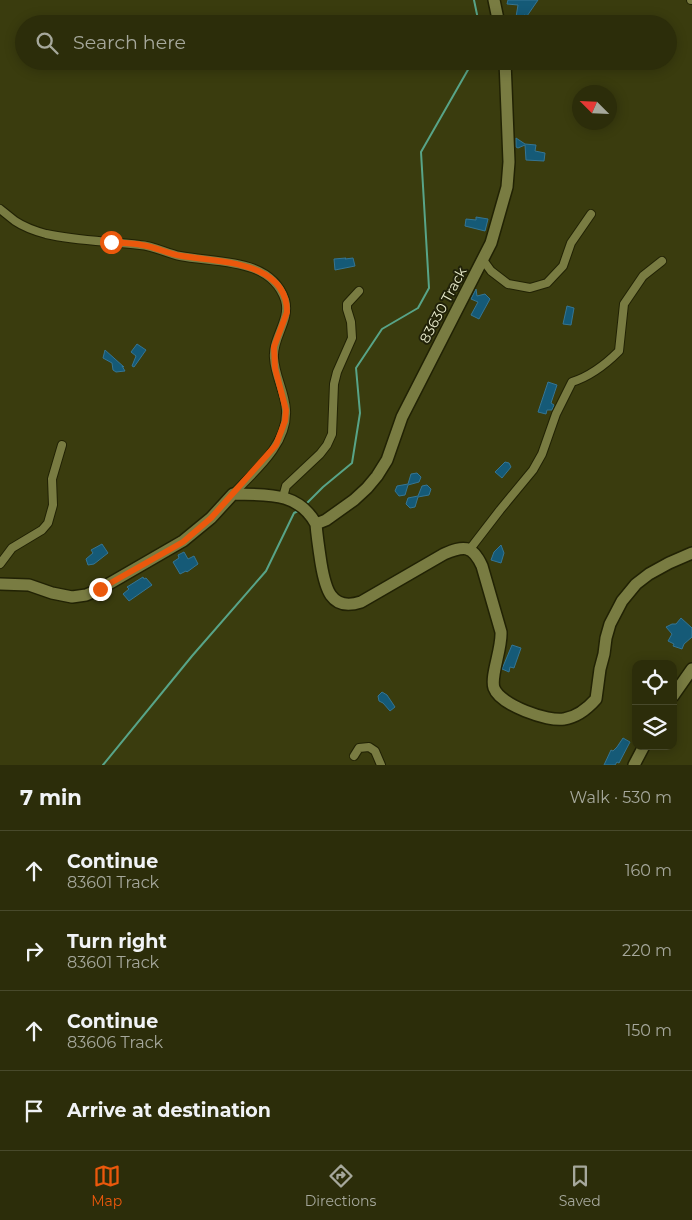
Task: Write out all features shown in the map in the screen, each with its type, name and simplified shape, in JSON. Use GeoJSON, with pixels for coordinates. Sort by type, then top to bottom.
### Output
{"type":"FeatureCollection","features":[{"type":"Feature","properties":{"kind":"street"},"geometry":{"type":"LineString","coordinates":[[494,0],[497,15]]}},
{"type":"Feature","properties":{"kind":"street","name":"83630 Track"},"geometry":{"type":"LineString","coordinates":[[316,524],[326,520],[354,500],[377,476],[387,460],[402,417],[492,243],[507,187],[509,153],[505,70]]}},
{"type":"Feature","properties":{"kind":"street"},"geometry":{"type":"LineString","coordinates":[[0,209],[22,225],[46,234],[92,242],[142,245],[180,256],[229,262],[259,271],[278,288],[286,303],[287,312],[274,347],[273,358],[284,398],[285,421],[276,445],[211,518],[183,542],[86,595],[63,596],[29,585],[0,584]]}},
{"type":"Feature","properties":{"kind":"street"},"geometry":{"type":"LineString","coordinates":[[483,260],[490,270],[508,284],[530,288],[548,283],[563,266],[571,243],[591,214]]}},
{"type":"Feature","properties":{"kind":"street"},"geometry":{"type":"LineString","coordinates":[[470,550],[533,470],[542,454],[556,414],[572,382],[582,379],[604,366],[619,351],[624,304],[643,276],[662,262]]}},
{"type":"Feature","properties":{"kind":"street"},"geometry":{"type":"LineString","coordinates":[[283,497],[286,486],[320,454],[332,434],[334,384],[337,372],[352,338],[347,304],[359,291]]}},
{"type":"Feature","properties":{"kind":"street"},"geometry":{"type":"LineString","coordinates":[[0,564],[12,548],[42,530],[48,523],[53,505],[52,479],[62,445]]}},
{"type":"Feature","properties":{"kind":"street"},"geometry":{"type":"LineString","coordinates":[[233,494],[283,497],[294,500],[304,507],[316,524],[325,583],[333,599],[348,605],[369,598],[444,554],[459,548],[470,550],[478,556],[499,622],[501,642],[492,680],[496,693],[501,699],[510,704],[547,719],[566,719],[579,713],[596,699],[600,669],[610,624],[629,591],[649,574],[669,563],[692,554]]}},
{"type":"Feature","properties":{"kind":"street"},"geometry":{"type":"LineString","coordinates":[[677,690],[692,669]]}},
{"type":"Feature","properties":{"kind":"street"},"geometry":{"type":"LineString","coordinates":[[354,756],[359,748],[369,747],[375,751],[381,765]]}},
{"type":"Feature","properties":{"kind":"street"},"geometry":{"type":"LineString","coordinates":[[634,765],[642,750]]}},
{"type":"Feature","properties":{"kind":"building"},"geometry":{"type":"Polygon","coordinates":[[[508,0],[538,0],[528,15],[516,15],[518,5],[507,4],[508,0]]]}},
{"type":"Feature","properties":{"kind":"building"},"geometry":{"type":"Polygon","coordinates":[[[516,138],[525,144],[536,145],[535,151],[545,153],[544,161],[526,160],[525,145],[516,147],[516,138]]]}},
{"type":"Feature","properties":{"kind":"building"},"geometry":{"type":"Polygon","coordinates":[[[476,217],[488,219],[485,231],[465,226],[466,219],[476,220],[476,217]]]}},
{"type":"Feature","properties":{"kind":"building"},"geometry":{"type":"Polygon","coordinates":[[[353,258],[355,266],[335,270],[334,259],[353,258]]]}},
{"type":"Feature","properties":{"kind":"building"},"geometry":{"type":"Polygon","coordinates":[[[476,289],[477,296],[485,294],[490,299],[479,319],[471,315],[478,302],[471,299],[476,289]]]}},
{"type":"Feature","properties":{"kind":"building"},"geometry":{"type":"Polygon","coordinates":[[[567,306],[574,308],[571,325],[563,324],[567,306]]]}},
{"type":"Feature","properties":{"kind":"building"},"geometry":{"type":"Polygon","coordinates":[[[137,344],[146,350],[134,367],[132,366],[136,356],[131,352],[137,344]]]}},
{"type":"Feature","properties":{"kind":"building"},"geometry":{"type":"Polygon","coordinates":[[[105,350],[124,367],[122,366],[125,371],[116,372],[113,370],[112,363],[103,358],[105,350]]]}},
{"type":"Feature","properties":{"kind":"building"},"geometry":{"type":"Polygon","coordinates":[[[548,382],[557,385],[551,403],[554,405],[552,410],[547,410],[546,414],[538,412],[548,382]]]}},
{"type":"Feature","properties":{"kind":"building"},"geometry":{"type":"Polygon","coordinates":[[[505,462],[509,463],[511,467],[502,478],[495,472],[505,462]]]}},
{"type":"Feature","properties":{"kind":"building"},"geometry":{"type":"Polygon","coordinates":[[[417,473],[421,477],[419,482],[408,485],[405,495],[399,496],[395,491],[397,486],[408,484],[411,474],[417,473]]]}},
{"type":"Feature","properties":{"kind":"building"},"geometry":{"type":"Polygon","coordinates":[[[427,485],[431,489],[429,495],[418,497],[415,507],[410,508],[406,504],[408,498],[418,496],[422,486],[427,485]]]}},
{"type":"Feature","properties":{"kind":"building"},"geometry":{"type":"Polygon","coordinates":[[[102,544],[108,553],[94,564],[88,565],[86,559],[93,553],[91,550],[102,544]]]}},
{"type":"Feature","properties":{"kind":"building"},"geometry":{"type":"Polygon","coordinates":[[[501,545],[504,553],[501,563],[491,560],[494,552],[501,545]]]}},
{"type":"Feature","properties":{"kind":"building"},"geometry":{"type":"Polygon","coordinates":[[[184,552],[188,559],[194,556],[198,564],[187,572],[180,574],[173,562],[179,558],[178,555],[184,552]]]}},
{"type":"Feature","properties":{"kind":"building"},"geometry":{"type":"Polygon","coordinates":[[[143,577],[152,585],[129,601],[123,594],[129,589],[127,587],[143,577]]]}},
{"type":"Feature","properties":{"kind":"building"},"geometry":{"type":"Polygon","coordinates":[[[681,618],[692,628],[692,637],[684,644],[682,649],[673,646],[674,644],[668,641],[672,634],[666,627],[676,624],[681,618]]]}},
{"type":"Feature","properties":{"kind":"building"},"geometry":{"type":"Polygon","coordinates":[[[512,645],[521,648],[514,668],[510,667],[509,672],[502,669],[512,645]]]}},
{"type":"Feature","properties":{"kind":"building"},"geometry":{"type":"Polygon","coordinates":[[[382,692],[387,695],[395,707],[390,711],[379,701],[378,696],[382,692]]]}},
{"type":"Feature","properties":{"kind":"building"},"geometry":{"type":"Polygon","coordinates":[[[623,738],[630,742],[619,763],[604,765],[611,750],[613,751],[617,747],[623,738]]]}},
{"type":"Feature","properties":{"kind":"waterway"},"geometry":{"type":"LineString","coordinates":[[474,0],[477,15]]}},
{"type":"Feature","properties":{"kind":"waterway"},"geometry":{"type":"LineString","coordinates":[[306,504],[352,463],[360,413],[356,368],[382,329],[418,308],[429,288],[421,152],[468,70]]}},
{"type":"Feature","properties":{"kind":"waterway"},"geometry":{"type":"LineString","coordinates":[[103,765],[192,656],[266,571],[294,513],[298,511]]}},
{"type":"Feature","properties":{"kind":"route"},"geometry":{"type":"LineString","coordinates":[[100,589],[183,542],[211,518],[270,454],[276,445],[285,421],[286,410],[273,358],[274,347],[287,312],[287,307],[283,294],[273,282],[259,271],[229,262],[180,256],[142,245],[111,242]]}}]}
